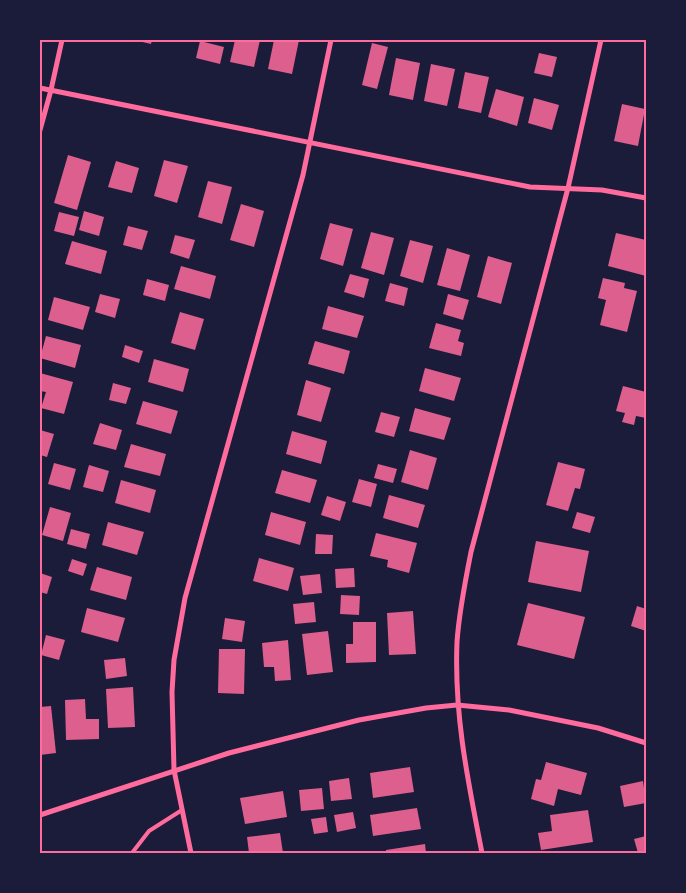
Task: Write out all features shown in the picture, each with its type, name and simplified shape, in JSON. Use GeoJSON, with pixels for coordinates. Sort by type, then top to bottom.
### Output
{"type":"FeatureCollection","features":[{"type":"Feature","properties":{"kind":"street"},"geometry":{"type":"LineString","coordinates":[[40,130],[62,40]]}},
{"type":"Feature","properties":{"kind":"street"},"geometry":{"type":"LineString","coordinates":[[191,853],[174,770],[172,692],[174,660],[185,598],[300,184],[331,40]]}},
{"type":"Feature","properties":{"kind":"street"},"geometry":{"type":"LineString","coordinates":[[482,853],[463,756],[457,705],[457,642],[460,610],[471,552],[568,188],[601,40]]}},
{"type":"Feature","properties":{"kind":"street"},"geometry":{"type":"LineString","coordinates":[[40,88],[530,188],[602,190],[646,198]]}},
{"type":"Feature","properties":{"kind":"street"},"geometry":{"type":"LineString","coordinates":[[40,815],[229,753],[315,730],[426,708],[457,705],[509,710],[598,728],[646,743]]}},
{"type":"Feature","properties":{"kind":"lane"},"geometry":{"type":"LineString","coordinates":[[132,853],[149,831],[182,810]]}},
{"type":"Feature","properties":{"kind":"building"},"geometry":{"type":"Polygon","coordinates":[[[134,40],[152,40],[151,44],[134,40]]]}},
{"type":"Feature","properties":{"kind":"building"},"geometry":{"type":"Polygon","coordinates":[[[235,40],[260,40],[254,67],[230,62],[235,40]]]}},
{"type":"Feature","properties":{"kind":"building"},"geometry":{"type":"Polygon","coordinates":[[[274,40],[299,40],[292,74],[268,69],[274,40]]]}},
{"type":"Feature","properties":{"kind":"building"},"geometry":{"type":"Polygon","coordinates":[[[200,41],[224,47],[220,64],[196,58],[200,41]]]}},
{"type":"Feature","properties":{"kind":"building"},"geometry":{"type":"Polygon","coordinates":[[[372,43],[388,47],[377,89],[362,85],[372,43]]]}},
{"type":"Feature","properties":{"kind":"building"},"geometry":{"type":"Polygon","coordinates":[[[539,53],[557,57],[552,77],[534,73],[539,53]]]}},
{"type":"Feature","properties":{"kind":"building"},"geometry":{"type":"Polygon","coordinates":[[[396,58],[420,63],[413,100],[389,95],[396,58]]]}},
{"type":"Feature","properties":{"kind":"building"},"geometry":{"type":"Polygon","coordinates":[[[431,64],[455,69],[447,106],[424,101],[431,64]]]}},
{"type":"Feature","properties":{"kind":"building"},"geometry":{"type":"Polygon","coordinates":[[[465,72],[489,77],[481,113],[458,108],[465,72]]]}},
{"type":"Feature","properties":{"kind":"building"},"geometry":{"type":"Polygon","coordinates":[[[496,89],[524,97],[517,126],[488,117],[496,89]]]}},
{"type":"Feature","properties":{"kind":"building"},"geometry":{"type":"Polygon","coordinates":[[[534,98],[559,105],[552,130],[528,123],[534,98]]]}},
{"type":"Feature","properties":{"kind":"building"},"geometry":{"type":"Polygon","coordinates":[[[622,104],[645,109],[638,146],[614,141],[622,104]]]}},
{"type":"Feature","properties":{"kind":"building"},"geometry":{"type":"Polygon","coordinates":[[[68,155],[91,162],[77,210],[54,203],[68,155]]]}},
{"type":"Feature","properties":{"kind":"building"},"geometry":{"type":"Polygon","coordinates":[[[164,160],[188,166],[177,203],[154,196],[164,160]]]}},
{"type":"Feature","properties":{"kind":"building"},"geometry":{"type":"Polygon","coordinates":[[[116,161],[139,168],[132,193],[108,187],[116,161]]]}},
{"type":"Feature","properties":{"kind":"building"},"geometry":{"type":"Polygon","coordinates":[[[208,181],[232,187],[222,224],[198,217],[208,181]]]}},
{"type":"Feature","properties":{"kind":"building"},"geometry":{"type":"Polygon","coordinates":[[[241,204],[264,211],[254,247],[230,240],[241,204]]]}},
{"type":"Feature","properties":{"kind":"building"},"geometry":{"type":"Polygon","coordinates":[[[84,211],[104,217],[99,236],[79,230],[84,211]]]}},
{"type":"Feature","properties":{"kind":"building"},"geometry":{"type":"Polygon","coordinates":[[[59,212],[79,217],[74,236],[54,231],[59,212]]]}},
{"type":"Feature","properties":{"kind":"building"},"geometry":{"type":"Polygon","coordinates":[[[330,223],[353,229],[343,266],[320,259],[330,223]]]}},
{"type":"Feature","properties":{"kind":"building"},"geometry":{"type":"Polygon","coordinates":[[[128,226],[148,231],[142,250],[123,245],[128,226]]]}},
{"type":"Feature","properties":{"kind":"building"},"geometry":{"type":"Polygon","coordinates":[[[371,232],[394,238],[384,275],[361,268],[371,232]]]}},
{"type":"Feature","properties":{"kind":"building"},"geometry":{"type":"Polygon","coordinates":[[[616,233],[646,240],[646,276],[608,266],[616,233]]]}},
{"type":"Feature","properties":{"kind":"building"},"geometry":{"type":"Polygon","coordinates":[[[175,235],[195,240],[189,259],[170,253],[175,235]]]}},
{"type":"Feature","properties":{"kind":"building"},"geometry":{"type":"Polygon","coordinates":[[[410,240],[433,246],[423,283],[400,276],[410,240]]]}},
{"type":"Feature","properties":{"kind":"building"},"geometry":{"type":"Polygon","coordinates":[[[72,241],[107,251],[101,274],[65,264],[72,241]]]}},
{"type":"Feature","properties":{"kind":"building"},"geometry":{"type":"Polygon","coordinates":[[[447,248],[470,255],[460,291],[437,285],[447,248]]]}},
{"type":"Feature","properties":{"kind":"building"},"geometry":{"type":"Polygon","coordinates":[[[488,256],[512,263],[501,304],[477,297],[488,256]]]}},
{"type":"Feature","properties":{"kind":"building"},"geometry":{"type":"Polygon","coordinates":[[[181,266],[216,276],[210,299],[174,289],[181,266]]]}},
{"type":"Feature","properties":{"kind":"building"},"geometry":{"type":"Polygon","coordinates":[[[350,274],[369,279],[364,298],[344,292],[350,274]]]}},
{"type":"Feature","properties":{"kind":"building"},"geometry":{"type":"Polygon","coordinates":[[[603,278],[625,283],[624,288],[637,291],[627,332],[600,325],[606,300],[598,298],[603,278]]]}},
{"type":"Feature","properties":{"kind":"building"},"geometry":{"type":"Polygon","coordinates":[[[147,279],[169,285],[165,301],[143,295],[147,279]]]}},
{"type":"Feature","properties":{"kind":"building"},"geometry":{"type":"Polygon","coordinates":[[[390,283],[408,288],[404,306],[385,301],[390,283]]]}},
{"type":"Feature","properties":{"kind":"building"},"geometry":{"type":"Polygon","coordinates":[[[100,294],[120,299],[115,318],[95,312],[100,294]]]}},
{"type":"Feature","properties":{"kind":"building"},"geometry":{"type":"Polygon","coordinates":[[[448,294],[469,300],[463,320],[443,314],[448,294]]]}},
{"type":"Feature","properties":{"kind":"building"},"geometry":{"type":"Polygon","coordinates":[[[54,297],[90,307],[83,330],[48,320],[54,297]]]}},
{"type":"Feature","properties":{"kind":"building"},"geometry":{"type":"Polygon","coordinates":[[[328,306],[364,316],[357,338],[322,329],[328,306]]]}},
{"type":"Feature","properties":{"kind":"building"},"geometry":{"type":"Polygon","coordinates":[[[180,312],[204,319],[195,350],[171,343],[180,312]]]}},
{"type":"Feature","properties":{"kind":"building"},"geometry":{"type":"Polygon","coordinates":[[[436,323],[461,330],[458,341],[464,343],[461,356],[429,348],[436,323]]]}},
{"type":"Feature","properties":{"kind":"building"},"geometry":{"type":"Polygon","coordinates":[[[46,336],[81,345],[75,368],[40,358],[46,336]]]}},
{"type":"Feature","properties":{"kind":"building"},"geometry":{"type":"Polygon","coordinates":[[[315,341],[350,351],[344,374],[308,364],[315,341]]]}},
{"type":"Feature","properties":{"kind":"building"},"geometry":{"type":"Polygon","coordinates":[[[125,345],[143,351],[139,363],[122,357],[125,345]]]}},
{"type":"Feature","properties":{"kind":"building"},"geometry":{"type":"Polygon","coordinates":[[[154,359],[189,369],[183,392],[148,382],[154,359]]]}},
{"type":"Feature","properties":{"kind":"building"},"geometry":{"type":"Polygon","coordinates":[[[425,368],[461,378],[454,401],[419,391],[425,368]]]}},
{"type":"Feature","properties":{"kind":"building"},"geometry":{"type":"Polygon","coordinates":[[[40,373],[73,382],[64,414],[41,408],[46,392],[40,391],[40,373]]]}},
{"type":"Feature","properties":{"kind":"building"},"geometry":{"type":"Polygon","coordinates":[[[306,380],[331,388],[321,422],[297,415],[306,380]]]}},
{"type":"Feature","properties":{"kind":"building"},"geometry":{"type":"Polygon","coordinates":[[[113,383],[131,388],[126,404],[109,400],[113,383]]]}},
{"type":"Feature","properties":{"kind":"building"},"geometry":{"type":"Polygon","coordinates":[[[623,386],[646,392],[646,418],[636,416],[634,425],[622,422],[625,413],[616,411],[623,386]]]}},
{"type":"Feature","properties":{"kind":"building"},"geometry":{"type":"Polygon","coordinates":[[[143,401],[178,411],[171,434],[136,424],[143,401]]]}},
{"type":"Feature","properties":{"kind":"building"},"geometry":{"type":"Polygon","coordinates":[[[415,408],[451,418],[444,440],[409,431],[415,408]]]}},
{"type":"Feature","properties":{"kind":"building"},"geometry":{"type":"Polygon","coordinates":[[[381,412],[400,417],[394,437],[375,432],[381,412]]]}},
{"type":"Feature","properties":{"kind":"building"},"geometry":{"type":"Polygon","coordinates":[[[100,423],[122,430],[116,450],[93,444],[100,423]]]}},
{"type":"Feature","properties":{"kind":"building"},"geometry":{"type":"Polygon","coordinates":[[[40,430],[54,434],[47,457],[40,455],[40,430]]]}},
{"type":"Feature","properties":{"kind":"building"},"geometry":{"type":"Polygon","coordinates":[[[292,431],[327,441],[321,464],[286,454],[292,431]]]}},
{"type":"Feature","properties":{"kind":"building"},"geometry":{"type":"Polygon","coordinates":[[[131,444],[166,454],[160,476],[124,467],[131,444]]]}},
{"type":"Feature","properties":{"kind":"building"},"geometry":{"type":"Polygon","coordinates":[[[410,450],[437,458],[428,490],[401,482],[410,450]]]}},
{"type":"Feature","properties":{"kind":"building"},"geometry":{"type":"Polygon","coordinates":[[[558,462],[585,469],[580,489],[575,488],[568,511],[546,505],[558,462]]]}},
{"type":"Feature","properties":{"kind":"building"},"geometry":{"type":"Polygon","coordinates":[[[54,463],[76,469],[70,490],[48,484],[54,463]]]}},
{"type":"Feature","properties":{"kind":"building"},"geometry":{"type":"Polygon","coordinates":[[[378,464],[397,469],[393,483],[374,478],[378,464]]]}},
{"type":"Feature","properties":{"kind":"building"},"geometry":{"type":"Polygon","coordinates":[[[89,465],[109,471],[103,492],[83,487],[89,465]]]}},
{"type":"Feature","properties":{"kind":"building"},"geometry":{"type":"Polygon","coordinates":[[[282,470],[317,480],[310,503],[275,493],[282,470]]]}},
{"type":"Feature","properties":{"kind":"building"},"geometry":{"type":"Polygon","coordinates":[[[359,479],[377,484],[371,507],[352,502],[359,479]]]}},
{"type":"Feature","properties":{"kind":"building"},"geometry":{"type":"Polygon","coordinates":[[[121,480],[156,490],[150,513],[115,503],[121,480]]]}},
{"type":"Feature","properties":{"kind":"building"},"geometry":{"type":"Polygon","coordinates":[[[389,495],[425,505],[418,528],[383,518],[389,495]]]}},
{"type":"Feature","properties":{"kind":"building"},"geometry":{"type":"Polygon","coordinates":[[[327,496],[346,502],[340,521],[321,515],[327,496]]]}},
{"type":"Feature","properties":{"kind":"building"},"geometry":{"type":"Polygon","coordinates":[[[50,507],[71,513],[63,541],[42,535],[50,507]]]}},
{"type":"Feature","properties":{"kind":"building"},"geometry":{"type":"Polygon","coordinates":[[[271,512],[306,522],[300,545],[265,535],[271,512]]]}},
{"type":"Feature","properties":{"kind":"building"},"geometry":{"type":"Polygon","coordinates":[[[577,512],[595,517],[590,533],[572,528],[577,512]]]}},
{"type":"Feature","properties":{"kind":"building"},"geometry":{"type":"Polygon","coordinates":[[[108,522],[144,532],[137,555],[102,545],[108,522]]]}},
{"type":"Feature","properties":{"kind":"building"},"geometry":{"type":"Polygon","coordinates":[[[71,529],[90,534],[86,549],[67,544],[71,529]]]}},
{"type":"Feature","properties":{"kind":"building"},"geometry":{"type":"Polygon","coordinates":[[[376,533],[417,543],[409,573],[387,567],[388,560],[370,556],[376,533]]]}},
{"type":"Feature","properties":{"kind":"building"},"geometry":{"type":"Polygon","coordinates":[[[316,534],[333,535],[332,554],[315,554],[316,534]]]}},
{"type":"Feature","properties":{"kind":"building"},"geometry":{"type":"Polygon","coordinates":[[[536,541],[589,551],[581,592],[528,582],[536,541]]]}},
{"type":"Feature","properties":{"kind":"building"},"geometry":{"type":"Polygon","coordinates":[[[259,558],[294,568],[288,591],[253,581],[259,558]]]}},
{"type":"Feature","properties":{"kind":"building"},"geometry":{"type":"Polygon","coordinates":[[[72,559],[87,564],[83,576],[68,571],[72,559]]]}},
{"type":"Feature","properties":{"kind":"building"},"geometry":{"type":"Polygon","coordinates":[[[97,567],[132,577],[126,600],[90,590],[97,567]]]}},
{"type":"Feature","properties":{"kind":"building"},"geometry":{"type":"Polygon","coordinates":[[[354,568],[355,587],[336,588],[335,569],[354,568]]]}},
{"type":"Feature","properties":{"kind":"building"},"geometry":{"type":"Polygon","coordinates":[[[40,573],[52,577],[47,594],[40,592],[40,573]]]}},
{"type":"Feature","properties":{"kind":"building"},"geometry":{"type":"Polygon","coordinates":[[[320,574],[322,593],[303,595],[300,576],[320,574]]]}},
{"type":"Feature","properties":{"kind":"building"},"geometry":{"type":"Polygon","coordinates":[[[341,595],[360,596],[359,615],[340,614],[341,595]]]}},
{"type":"Feature","properties":{"kind":"building"},"geometry":{"type":"Polygon","coordinates":[[[314,602],[316,622],[295,624],[293,604],[314,602]]]}},
{"type":"Feature","properties":{"kind":"building"},"geometry":{"type":"Polygon","coordinates":[[[528,603],[585,617],[574,659],[517,645],[528,603]]]}},
{"type":"Feature","properties":{"kind":"building"},"geometry":{"type":"Polygon","coordinates":[[[637,606],[646,609],[646,631],[631,626],[637,606]]]}},
{"type":"Feature","properties":{"kind":"building"},"geometry":{"type":"Polygon","coordinates":[[[87,608],[125,618],[118,642],[81,632],[87,608]]]}},
{"type":"Feature","properties":{"kind":"building"},"geometry":{"type":"Polygon","coordinates":[[[413,611],[416,654],[389,655],[387,613],[413,611]]]}},
{"type":"Feature","properties":{"kind":"building"},"geometry":{"type":"Polygon","coordinates":[[[225,618],[245,621],[242,642],[222,639],[225,618]]]}},
{"type":"Feature","properties":{"kind":"building"},"geometry":{"type":"Polygon","coordinates":[[[353,622],[376,622],[376,662],[346,663],[346,644],[353,644],[353,622]]]}},
{"type":"Feature","properties":{"kind":"building"},"geometry":{"type":"Polygon","coordinates":[[[328,631],[333,672],[307,675],[302,634],[328,631]]]}},
{"type":"Feature","properties":{"kind":"building"},"geometry":{"type":"Polygon","coordinates":[[[46,635],[65,640],[59,660],[41,655],[46,635]]]}},
{"type":"Feature","properties":{"kind":"building"},"geometry":{"type":"Polygon","coordinates":[[[288,640],[291,680],[275,681],[274,667],[264,667],[262,643],[288,640]]]}},
{"type":"Feature","properties":{"kind":"building"},"geometry":{"type":"Polygon","coordinates":[[[219,649],[245,649],[244,694],[218,693],[219,649]]]}},
{"type":"Feature","properties":{"kind":"building"},"geometry":{"type":"Polygon","coordinates":[[[125,658],[127,676],[106,679],[104,660],[125,658]]]}},
{"type":"Feature","properties":{"kind":"building"},"geometry":{"type":"Polygon","coordinates":[[[133,687],[135,727],[108,728],[106,689],[133,687]]]}},
{"type":"Feature","properties":{"kind":"building"},"geometry":{"type":"Polygon","coordinates":[[[85,699],[86,719],[99,719],[99,739],[66,740],[65,700],[85,699]]]}},
{"type":"Feature","properties":{"kind":"building"},"geometry":{"type":"Polygon","coordinates":[[[51,706],[56,753],[40,755],[40,707],[51,706]]]}},
{"type":"Feature","properties":{"kind":"building"},"geometry":{"type":"Polygon","coordinates":[[[546,762],[587,773],[581,795],[558,789],[554,806],[531,799],[536,779],[541,780],[546,762]]]}},
{"type":"Feature","properties":{"kind":"building"},"geometry":{"type":"Polygon","coordinates":[[[410,767],[414,792],[373,798],[370,773],[410,767]]]}},
{"type":"Feature","properties":{"kind":"building"},"geometry":{"type":"Polygon","coordinates":[[[349,778],[352,799],[331,801],[329,781],[349,778]]]}},
{"type":"Feature","properties":{"kind":"building"},"geometry":{"type":"Polygon","coordinates":[[[643,781],[646,803],[624,807],[620,786],[643,781]]]}},
{"type":"Feature","properties":{"kind":"building"},"geometry":{"type":"Polygon","coordinates":[[[322,788],[324,809],[301,811],[299,790],[322,788]]]}},
{"type":"Feature","properties":{"kind":"building"},"geometry":{"type":"Polygon","coordinates":[[[283,791],[287,817],[245,824],[240,798],[283,791]]]}},
{"type":"Feature","properties":{"kind":"building"},"geometry":{"type":"Polygon","coordinates":[[[417,808],[421,829],[373,836],[370,815],[417,808]]]}},
{"type":"Feature","properties":{"kind":"building"},"geometry":{"type":"Polygon","coordinates":[[[588,810],[593,842],[541,850],[538,833],[552,831],[550,815],[588,810]]]}},
{"type":"Feature","properties":{"kind":"building"},"geometry":{"type":"Polygon","coordinates":[[[353,812],[356,828],[337,832],[334,815],[353,812]]]}},
{"type":"Feature","properties":{"kind":"building"},"geometry":{"type":"Polygon","coordinates":[[[326,817],[328,832],[314,834],[311,819],[326,817]]]}},
{"type":"Feature","properties":{"kind":"building"},"geometry":{"type":"Polygon","coordinates":[[[280,833],[283,853],[249,853],[247,837],[280,833]]]}},
{"type":"Feature","properties":{"kind":"building"},"geometry":{"type":"Polygon","coordinates":[[[646,836],[646,853],[638,853],[634,839],[646,836]]]}},
{"type":"Feature","properties":{"kind":"building"},"geometry":{"type":"Polygon","coordinates":[[[425,844],[426,853],[386,853],[386,850],[425,844]]]}}]}
